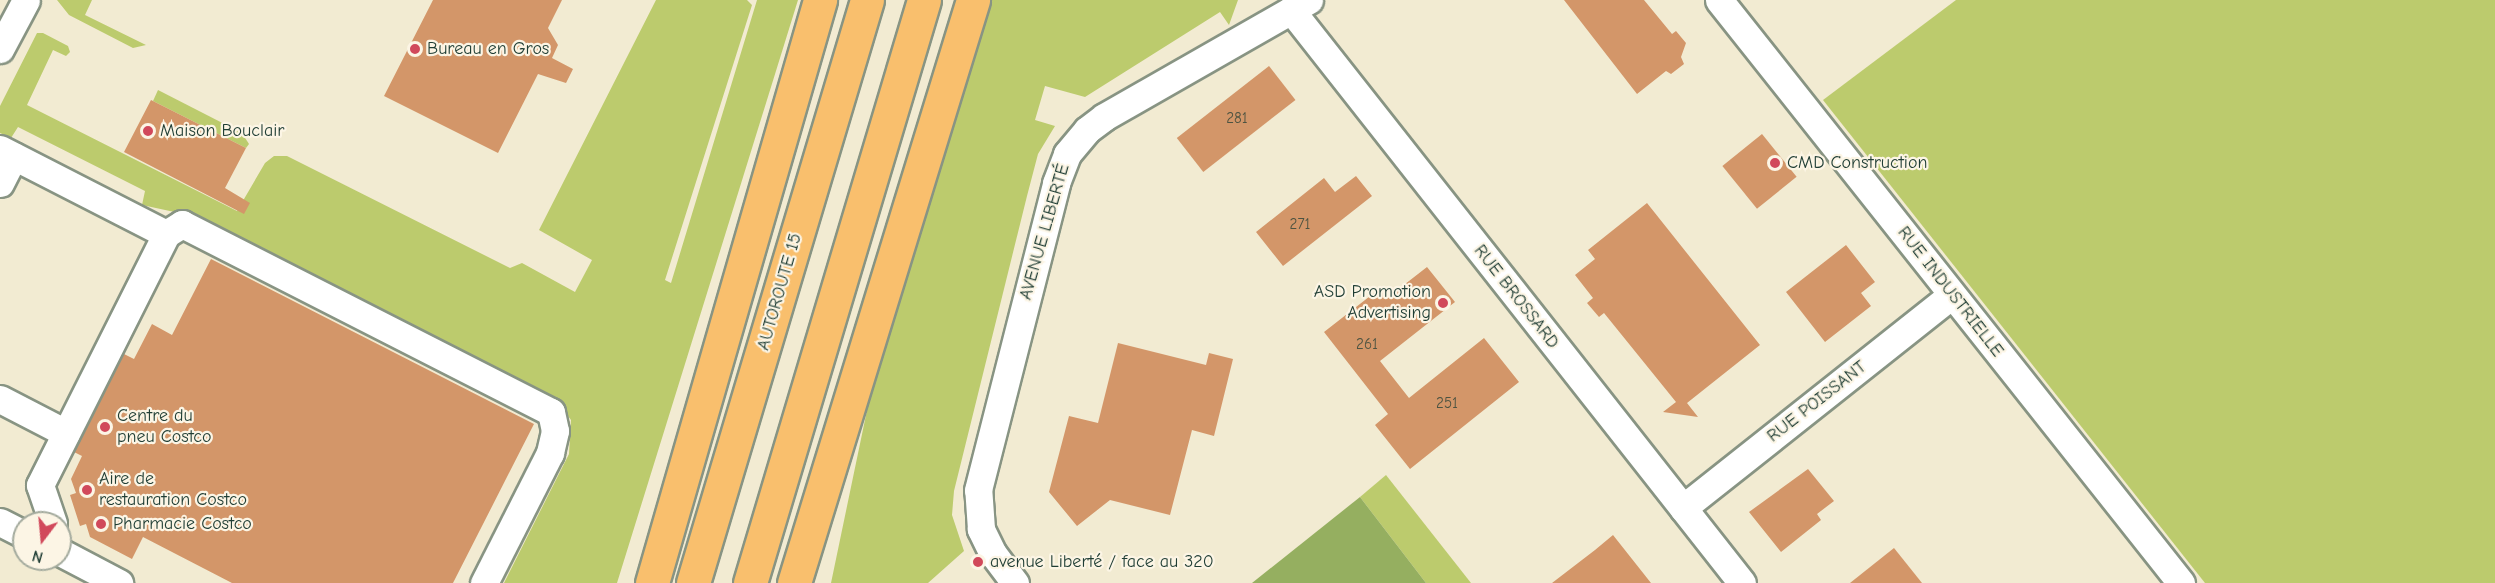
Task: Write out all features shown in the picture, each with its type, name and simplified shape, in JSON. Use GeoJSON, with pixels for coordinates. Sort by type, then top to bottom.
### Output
{"type":"FeatureCollection","features":[{"type":"Feature","properties":{"kind":"highway"},"geometry":{"type":"LineString","coordinates":[[652,583],[820,0]]}},
{"type":"Feature","properties":{"kind":"highway","name":"AUTOROUTE 15"},"geometry":{"type":"LineString","coordinates":[[693,583],[867,0]]}},
{"type":"Feature","properties":{"kind":"highway"},"geometry":{"type":"LineString","coordinates":[[750,583],[924,0]]}},
{"type":"Feature","properties":{"kind":"highway"},"geometry":{"type":"LineString","coordinates":[[794,583],[810,540],[973,0]]}},
{"type":"Feature","properties":{"kind":"highway"},"geometry":{"type":"LineString","coordinates":[[636,583],[744,264]]}},
{"type":"Feature","properties":{"kind":"highway"},"geometry":{"type":"LineString","coordinates":[[803,583],[810,540]]}},
{"type":"Feature","properties":{"kind":"street"},"geometry":{"type":"LineString","coordinates":[[0,50],[26,0]]}},
{"type":"Feature","properties":{"kind":"street","name":"RUE INDUSTRIELLE"},"geometry":{"type":"LineString","coordinates":[[1719,0],[2181,583]]}},
{"type":"Feature","properties":{"kind":"street","name":"RUE BROSSARD"},"geometry":{"type":"LineString","coordinates":[[1300,5],[1742,583]]}},
{"type":"Feature","properties":{"kind":"street","name":"AVENUE LIBERTÉ"},"geometry":{"type":"LineString","coordinates":[[1015,583],[993,554],[981,529],[978,490],[1056,183],[1067,154],[1087,130],[1104,117],[1300,5]]}},
{"type":"Feature","properties":{"kind":"street"},"geometry":{"type":"LineString","coordinates":[[0,183],[7,152],[166,234]]}},
{"type":"Feature","properties":{"kind":"street"},"geometry":{"type":"LineString","coordinates":[[49,511],[40,485],[166,234],[176,224],[188,225],[546,407],[555,431],[550,453],[484,583]]}},
{"type":"Feature","properties":{"kind":"street","name":"RUE POISSANT"},"geometry":{"type":"LineString","coordinates":[[1683,508],[1952,295]]}},
{"type":"Feature","properties":{"kind":"street"},"geometry":{"type":"LineString","coordinates":[[0,399],[66,433]]}},
{"type":"Feature","properties":{"kind":"street"},"geometry":{"type":"LineString","coordinates":[[72,558],[119,583]]}},
{"type":"Feature","properties":{"kind":"green space"},"geometry":{"type":"Polygon","coordinates":[[[57,0],[92,0],[85,15],[146,45],[133,48],[69,15],[57,0]]]}},
{"type":"Feature","properties":{"kind":"green space"},"geometry":{"type":"Polygon","coordinates":[[[656,0],[747,0],[752,5],[665,280],[671,283],[757,0],[798,0],[617,583],[504,583],[569,454],[571,420],[559,404],[193,216],[142,205],[145,191],[18,127],[11,138],[0,133],[0,106],[37,33],[43,33],[68,46],[70,52],[66,56],[53,50],[27,105],[237,211],[265,163],[274,156],[287,156],[510,268],[522,263],[575,292],[592,260],[539,230],[656,0]]]}},
{"type":"Feature","properties":{"kind":"green space"},"geometry":{"type":"Polygon","coordinates":[[[989,0],[1238,0],[1229,25],[1220,12],[1085,97],[1045,86],[1035,120],[1055,126],[1038,154],[954,491],[952,515],[964,551],[928,583],[831,583],[876,367],[989,0]]]}},
{"type":"Feature","properties":{"kind":"green space"},"geometry":{"type":"Polygon","coordinates":[[[1956,0],[2495,0],[2495,583],[2205,583],[1823,100],[1956,0]]]}},
{"type":"Feature","properties":{"kind":"green space"},"geometry":{"type":"Polygon","coordinates":[[[158,90],[242,133],[249,144],[246,148],[153,101],[158,90]]]}},
{"type":"Feature","properties":{"kind":"green space"},"geometry":{"type":"Polygon","coordinates":[[[1386,475],[1471,583],[1426,583],[1360,497],[1386,475]]]}},
{"type":"Feature","properties":{"kind":"green space"},"geometry":{"type":"Polygon","coordinates":[[[1360,497],[1426,583],[1252,583],[1360,497]]]}},
{"type":"Feature","properties":{"kind":"building"},"geometry":{"type":"Polygon","coordinates":[[[433,0],[562,0],[548,28],[558,45],[552,58],[573,69],[566,83],[538,74],[498,153],[384,96],[433,0]]]}},
{"type":"Feature","properties":{"kind":"building"},"geometry":{"type":"Polygon","coordinates":[[[1564,0],[1644,0],[1672,34],[1676,31],[1686,43],[1681,57],[1684,64],[1671,74],[1666,71],[1637,94],[1564,0]]]}},
{"type":"Feature","properties":{"kind":"building"},"geometry":{"type":"Polygon","coordinates":[[[1269,66],[1295,100],[1203,172],[1177,138],[1269,66]]]}},
{"type":"Feature","properties":{"kind":"building"},"geometry":{"type":"Polygon","coordinates":[[[151,100],[246,148],[225,188],[250,203],[244,214],[124,152],[151,100]]]}},
{"type":"Feature","properties":{"kind":"building"},"geometry":{"type":"Polygon","coordinates":[[[1762,134],[1797,177],[1757,209],[1722,166],[1762,134]]]}},
{"type":"Feature","properties":{"kind":"building"},"geometry":{"type":"Polygon","coordinates":[[[1356,176],[1372,196],[1283,266],[1256,232],[1324,178],[1335,192],[1356,176]]]}},
{"type":"Feature","properties":{"kind":"building"},"geometry":{"type":"Polygon","coordinates":[[[1647,203],[1760,345],[1687,403],[1698,417],[1663,412],[1676,402],[1604,313],[1599,317],[1587,303],[1593,298],[1575,275],[1595,259],[1588,250],[1647,203]]]}},
{"type":"Feature","properties":{"kind":"building"},"geometry":{"type":"Polygon","coordinates":[[[1846,245],[1875,282],[1861,293],[1871,306],[1825,342],[1786,292],[1846,245]]]}},
{"type":"Feature","properties":{"kind":"building"},"geometry":{"type":"Polygon","coordinates":[[[211,259],[534,424],[453,583],[232,583],[143,537],[132,559],[90,537],[86,524],[80,526],[70,495],[76,493],[71,479],[82,456],[74,452],[124,354],[134,359],[152,324],[172,335],[211,259]]]}},
{"type":"Feature","properties":{"kind":"building"},"geometry":{"type":"Polygon","coordinates":[[[1427,267],[1455,302],[1380,361],[1409,398],[1484,338],[1519,382],[1410,469],[1375,425],[1388,414],[1324,332],[1383,286],[1391,295],[1427,267]]]}},
{"type":"Feature","properties":{"kind":"building"},"geometry":{"type":"Polygon","coordinates":[[[1118,343],[1206,365],[1209,353],[1233,359],[1214,436],[1192,430],[1170,515],[1110,500],[1077,526],[1049,492],[1069,416],[1098,423],[1118,343]]]}},
{"type":"Feature","properties":{"kind":"building"},"geometry":{"type":"Polygon","coordinates":[[[1808,469],[1834,501],[1817,514],[1821,520],[1781,552],[1749,512],[1808,469]]]}},
{"type":"Feature","properties":{"kind":"building"},"geometry":{"type":"Polygon","coordinates":[[[1613,535],[1651,583],[1552,583],[1595,550],[1613,535]]]}},
{"type":"Feature","properties":{"kind":"building"},"geometry":{"type":"Polygon","coordinates":[[[1894,548],[1922,583],[1850,583],[1894,548]]]}},
{"type":"Feature","properties":{"kind":"place","name":"Bureau en Gros"},"geometry":{"type":"Point","coordinates":[415,49]}},
{"type":"Feature","properties":{"kind":"place","name":"Maison Bouclair"},"geometry":{"type":"Point","coordinates":[148,131]}},
{"type":"Feature","properties":{"kind":"place","name":"CMD Construction"},"geometry":{"type":"Point","coordinates":[1775,163]}},
{"type":"Feature","properties":{"kind":"place","name":"ASD Promotion Advertising"},"geometry":{"type":"Point","coordinates":[1443,303]}},
{"type":"Feature","properties":{"kind":"place","name":"Centre du pneu Costco"},"geometry":{"type":"Point","coordinates":[105,427]}},
{"type":"Feature","properties":{"kind":"place","name":"Aire de restauration Costco"},"geometry":{"type":"Point","coordinates":[87,490]}},
{"type":"Feature","properties":{"kind":"place","name":"Pharmacie Costco"},"geometry":{"type":"Point","coordinates":[101,524]}},
{"type":"Feature","properties":{"kind":"place","name":"avenue Liberté / face au 320"},"geometry":{"type":"Point","coordinates":[978,562]}}]}
